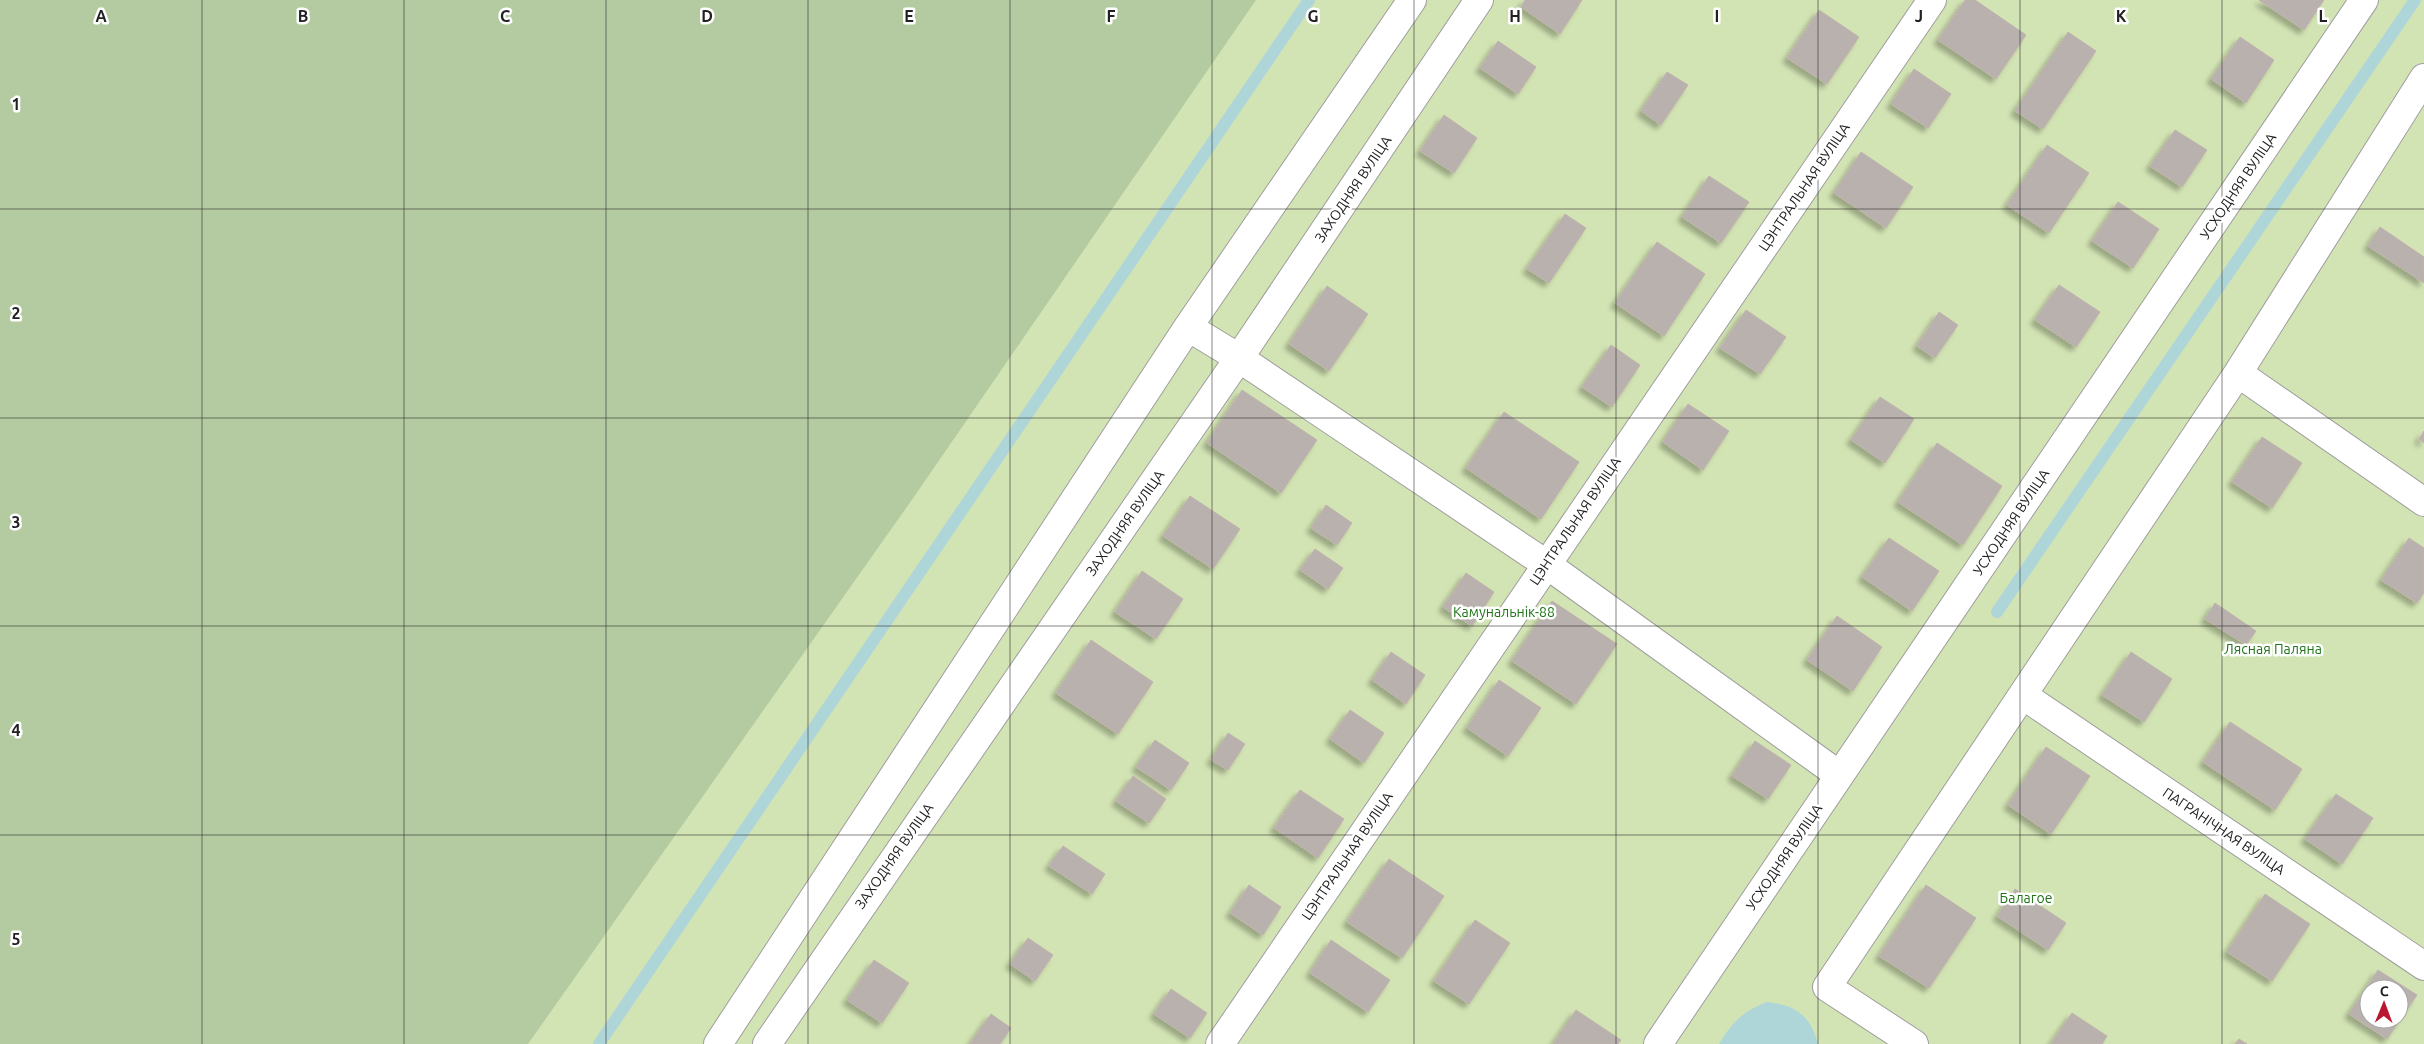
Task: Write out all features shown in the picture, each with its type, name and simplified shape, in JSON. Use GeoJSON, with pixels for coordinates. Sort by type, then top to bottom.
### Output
{"type":"FeatureCollection","features":[{"type":"Feature","properties":{"kind":"street"},"geometry":{"type":"LineString","coordinates":[[718,1044],[1188,327],[1412,0]]}},
{"type":"Feature","properties":{"kind":"street","name":"ЗАХОДНЯЯ ВУЛІЦА"},"geometry":{"type":"LineString","coordinates":[[767,1044],[1239,358],[1479,0]]}},
{"type":"Feature","properties":{"kind":"street","name":"ЦЭНТРАЛЬНАЯ ВУЛІЦА"},"geometry":{"type":"LineString","coordinates":[[1220,1044],[1932,0]]}},
{"type":"Feature","properties":{"kind":"street","name":"УСХОДНЯЯ ВУЛІЦА"},"geometry":{"type":"LineString","coordinates":[[1658,1044],[2364,0]]}},
{"type":"Feature","properties":{"kind":"street"},"geometry":{"type":"LineString","coordinates":[[1914,1044],[1827,987],[2024,696],[2238,374],[2424,78]]}},
{"type":"Feature","properties":{"kind":"street"},"geometry":{"type":"LineString","coordinates":[[1188,327],[1239,358],[1546,564],[1839,775]]}},
{"type":"Feature","properties":{"kind":"street"},"geometry":{"type":"LineString","coordinates":[[2238,374],[2424,502]]}},
{"type":"Feature","properties":{"kind":"street","name":"ПАГРАНІЧНАЯ ВУЛІЦА"},"geometry":{"type":"LineString","coordinates":[[2024,696],[2424,966]]}},
{"type":"Feature","properties":{"kind":"green space"},"geometry":{"type":"Polygon","coordinates":[[[0,0],[2424,0],[2424,1044],[0,1044],[0,0]]]}},
{"type":"Feature","properties":{"kind":"green space"},"geometry":{"type":"Polygon","coordinates":[[[0,0],[1256,0],[916,494],[528,1044],[0,1044],[0,0]]]}},
{"type":"Feature","properties":{"kind":"water"},"geometry":{"type":"Polygon","coordinates":[[[1767,1002],[1786,1006],[1800,1013],[1811,1026],[1818,1044],[1719,1044],[1739,1018],[1767,1002]]]}},
{"type":"Feature","properties":{"kind":"building"},"geometry":{"type":"Polygon","coordinates":[[[1525,0],[1582,0],[1560,34],[1521,7],[1525,0]]]}},
{"type":"Feature","properties":{"kind":"building"},"geometry":{"type":"Polygon","coordinates":[[[1965,0],[1975,0],[2026,35],[1996,79],[1938,40],[1965,0]]]}},
{"type":"Feature","properties":{"kind":"building"},"geometry":{"type":"Polygon","coordinates":[[[2259,0],[2324,0],[2304,30],[2259,0]]]}},
{"type":"Feature","properties":{"kind":"building"},"geometry":{"type":"Polygon","coordinates":[[[1819,10],[1859,37],[1827,84],[1787,58],[1819,10]]]}},
{"type":"Feature","properties":{"kind":"building"},"geometry":{"type":"Polygon","coordinates":[[[2068,32],[2096,51],[2043,129],[2015,111],[2068,32]]]}},
{"type":"Feature","properties":{"kind":"building"},"geometry":{"type":"Polygon","coordinates":[[[2240,37],[2274,60],[2246,103],[2211,79],[2240,37]]]}},
{"type":"Feature","properties":{"kind":"building"},"geometry":{"type":"Polygon","coordinates":[[[1498,41],[1536,67],[1518,94],[1480,68],[1498,41]]]}},
{"type":"Feature","properties":{"kind":"building"},"geometry":{"type":"Polygon","coordinates":[[[1914,69],[1951,94],[1928,128],[1891,104],[1914,69]]]}},
{"type":"Feature","properties":{"kind":"building"},"geometry":{"type":"Polygon","coordinates":[[[1667,72],[1688,85],[1661,125],[1641,111],[1667,72]]]}},
{"type":"Feature","properties":{"kind":"building"},"geometry":{"type":"Polygon","coordinates":[[[1444,115],[1477,138],[1454,173],[1420,151],[1444,115]]]}},
{"type":"Feature","properties":{"kind":"building"},"geometry":{"type":"Polygon","coordinates":[[[2175,130],[2207,150],[2182,187],[2150,166],[2175,130]]]}},
{"type":"Feature","properties":{"kind":"building"},"geometry":{"type":"Polygon","coordinates":[[[2047,145],[2089,173],[2049,233],[2007,205],[2047,145]]]}},
{"type":"Feature","properties":{"kind":"building"},"geometry":{"type":"Polygon","coordinates":[[[1861,152],[1913,187],[1886,228],[1834,193],[1861,152]]]}},
{"type":"Feature","properties":{"kind":"building"},"geometry":{"type":"Polygon","coordinates":[[[1709,176],[1749,202],[1721,243],[1682,217],[1709,176]]]}},
{"type":"Feature","properties":{"kind":"building"},"geometry":{"type":"Polygon","coordinates":[[[2118,202],[2159,229],[2133,268],[2092,241],[2118,202]]]}},
{"type":"Feature","properties":{"kind":"building"},"geometry":{"type":"Polygon","coordinates":[[[1565,214],[1586,228],[1549,283],[1527,269],[1565,214]]]}},
{"type":"Feature","properties":{"kind":"building"},"geometry":{"type":"Polygon","coordinates":[[[2380,227],[2424,257],[2424,283],[2368,246],[2380,227]]]}},
{"type":"Feature","properties":{"kind":"building"},"geometry":{"type":"Polygon","coordinates":[[[1657,242],[1705,274],[1664,336],[1615,303],[1657,242]]]}},
{"type":"Feature","properties":{"kind":"building"},"geometry":{"type":"Polygon","coordinates":[[[2059,285],[2100,312],[2076,347],[2035,320],[2059,285]]]}},
{"type":"Feature","properties":{"kind":"building"},"geometry":{"type":"Polygon","coordinates":[[[1327,286],[1368,314],[1329,371],[1289,344],[1327,286]]]}},
{"type":"Feature","properties":{"kind":"building"},"geometry":{"type":"Polygon","coordinates":[[[1746,310],[1786,337],[1760,374],[1720,348],[1746,310]]]}},
{"type":"Feature","properties":{"kind":"building"},"geometry":{"type":"Polygon","coordinates":[[[1939,312],[1958,325],[1935,358],[1917,346],[1939,312]]]}},
{"type":"Feature","properties":{"kind":"building"},"geometry":{"type":"Polygon","coordinates":[[[1611,345],[1640,365],[1612,407],[1582,387],[1611,345]]]}},
{"type":"Feature","properties":{"kind":"building"},"geometry":{"type":"Polygon","coordinates":[[[1242,390],[1317,440],[1281,493],[1207,443],[1242,390]]]}},
{"type":"Feature","properties":{"kind":"building"},"geometry":{"type":"Polygon","coordinates":[[[1880,397],[1914,419],[1885,463],[1851,440],[1880,397]]]}},
{"type":"Feature","properties":{"kind":"building"},"geometry":{"type":"Polygon","coordinates":[[[1688,404],[1729,431],[1703,470],[1663,442],[1688,404]]]}},
{"type":"Feature","properties":{"kind":"building"},"geometry":{"type":"Polygon","coordinates":[[[1504,412],[1579,462],[1541,519],[1466,468],[1504,412]]]}},
{"type":"Feature","properties":{"kind":"building"},"geometry":{"type":"Polygon","coordinates":[[[2424,431],[2424,443],[2419,439],[2424,431]]]}},
{"type":"Feature","properties":{"kind":"building"},"geometry":{"type":"Polygon","coordinates":[[[2262,437],[2302,463],[2272,508],[2232,482],[2262,437]]]}},
{"type":"Feature","properties":{"kind":"building"},"geometry":{"type":"Polygon","coordinates":[[[1937,443],[2002,486],[1963,545],[1898,502],[1937,443]]]}},
{"type":"Feature","properties":{"kind":"building"},"geometry":{"type":"Polygon","coordinates":[[[1190,496],[1240,529],[1213,569],[1163,536],[1190,496]]]}},
{"type":"Feature","properties":{"kind":"building"},"geometry":{"type":"Polygon","coordinates":[[[1326,505],[1352,523],[1337,545],[1311,528],[1326,505]]]}},
{"type":"Feature","properties":{"kind":"building"},"geometry":{"type":"Polygon","coordinates":[[[1889,538],[1939,571],[1912,611],[1862,577],[1889,538]]]}},
{"type":"Feature","properties":{"kind":"building"},"geometry":{"type":"Polygon","coordinates":[[[2409,538],[2424,548],[2424,593],[2417,603],[2381,580],[2409,538]]]}},
{"type":"Feature","properties":{"kind":"building"},"geometry":{"type":"Polygon","coordinates":[[[1315,549],[1343,568],[1328,589],[1300,570],[1315,549]]]}},
{"type":"Feature","properties":{"kind":"building"},"geometry":{"type":"Polygon","coordinates":[[[1142,571],[1183,599],[1156,639],[1115,612],[1142,571]]]}},
{"type":"Feature","properties":{"kind":"building"},"geometry":{"type":"Polygon","coordinates":[[[1466,573],[1494,592],[1472,626],[1443,607],[1466,573]]]}},
{"type":"Feature","properties":{"kind":"building"},"geometry":{"type":"Polygon","coordinates":[[[1552,601],[1617,644],[1576,704],[1512,661],[1552,601]]]}},
{"type":"Feature","properties":{"kind":"building"},"geometry":{"type":"Polygon","coordinates":[[[2215,603],[2256,631],[2246,645],[2205,619],[2215,603]]]}},
{"type":"Feature","properties":{"kind":"building"},"geometry":{"type":"Polygon","coordinates":[[[1837,616],[1882,647],[1853,691],[1807,660],[1837,616]]]}},
{"type":"Feature","properties":{"kind":"building"},"geometry":{"type":"Polygon","coordinates":[[[1091,640],[1153,682],[1118,734],[1056,693],[1091,640]]]}},
{"type":"Feature","properties":{"kind":"building"},"geometry":{"type":"Polygon","coordinates":[[[1391,652],[1425,675],[1406,704],[1372,680],[1391,652]]]}},
{"type":"Feature","properties":{"kind":"building"},"geometry":{"type":"Polygon","coordinates":[[[2131,652],[2172,679],[2144,722],[2102,695],[2131,652]]]}},
{"type":"Feature","properties":{"kind":"building"},"geometry":{"type":"Polygon","coordinates":[[[1499,680],[1541,708],[1508,756],[1467,728],[1499,680]]]}},
{"type":"Feature","properties":{"kind":"building"},"geometry":{"type":"Polygon","coordinates":[[[1350,710],[1384,733],[1364,763],[1330,739],[1350,710]]]}},
{"type":"Feature","properties":{"kind":"building"},"geometry":{"type":"Polygon","coordinates":[[[2230,722],[2302,769],[2275,810],[2203,762],[2230,722]]]}},
{"type":"Feature","properties":{"kind":"building"},"geometry":{"type":"Polygon","coordinates":[[[1228,733],[1245,744],[1228,770],[1211,760],[1228,733]]]}},
{"type":"Feature","properties":{"kind":"building"},"geometry":{"type":"Polygon","coordinates":[[[1155,740],[1189,763],[1171,790],[1136,767],[1155,740]]]}},
{"type":"Feature","properties":{"kind":"building"},"geometry":{"type":"Polygon","coordinates":[[[1755,741],[1791,765],[1768,799],[1732,776],[1755,741]]]}},
{"type":"Feature","properties":{"kind":"building"},"geometry":{"type":"Polygon","coordinates":[[[2046,747],[2090,776],[2051,834],[2008,805],[2046,747]]]}},
{"type":"Feature","properties":{"kind":"building"},"geometry":{"type":"Polygon","coordinates":[[[1133,776],[1166,799],[1149,823],[1116,801],[1133,776]]]}},
{"type":"Feature","properties":{"kind":"building"},"geometry":{"type":"Polygon","coordinates":[[[1300,790],[1344,819],[1318,858],[1274,828],[1300,790]]]}},
{"type":"Feature","properties":{"kind":"building"},"geometry":{"type":"Polygon","coordinates":[[[2336,794],[2373,818],[2342,864],[2305,839],[2336,794]]]}},
{"type":"Feature","properties":{"kind":"building"},"geometry":{"type":"Polygon","coordinates":[[[1063,846],[1105,874],[1092,894],[1049,866],[1063,846]]]}},
{"type":"Feature","properties":{"kind":"building"},"geometry":{"type":"Polygon","coordinates":[[[1389,859],[1444,896],[1402,958],[1347,922],[1389,859]]]}},
{"type":"Feature","properties":{"kind":"building"},"geometry":{"type":"Polygon","coordinates":[[[1249,885],[1281,907],[1263,935],[1230,913],[1249,885]]]}},
{"type":"Feature","properties":{"kind":"building"},"geometry":{"type":"Polygon","coordinates":[[[1926,885],[1976,918],[1929,988],[1879,956],[1926,885]]]}},
{"type":"Feature","properties":{"kind":"building"},"geometry":{"type":"Polygon","coordinates":[[[2015,889],[2066,923],[2048,950],[1997,916],[2015,889]]]}},
{"type":"Feature","properties":{"kind":"building"},"geometry":{"type":"Polygon","coordinates":[[[2265,894],[2310,924],[2272,981],[2227,952],[2265,894]]]}},
{"type":"Feature","properties":{"kind":"building"},"geometry":{"type":"Polygon","coordinates":[[[1475,920],[1510,943],[1469,1004],[1434,981],[1475,920]]]}},
{"type":"Feature","properties":{"kind":"building"},"geometry":{"type":"Polygon","coordinates":[[[1028,938],[1053,955],[1035,981],[1010,964],[1028,938]]]}},
{"type":"Feature","properties":{"kind":"building"},"geometry":{"type":"Polygon","coordinates":[[[1331,940],[1390,980],[1368,1012],[1310,973],[1331,940]]]}},
{"type":"Feature","properties":{"kind":"building"},"geometry":{"type":"Polygon","coordinates":[[[874,960],[909,983],[882,1023],[847,1000],[874,960]]]}},
{"type":"Feature","properties":{"kind":"building"},"geometry":{"type":"Polygon","coordinates":[[[2378,970],[2392,979],[2372,979],[2378,970]]]}},
{"type":"Feature","properties":{"kind":"building"},"geometry":{"type":"Polygon","coordinates":[[[1171,989],[1207,1013],[1190,1038],[1154,1014],[1171,989]]]}},
{"type":"Feature","properties":{"kind":"building"},"geometry":{"type":"Polygon","coordinates":[[[2409,990],[2417,995],[2409,1007],[2409,990]]]}},
{"type":"Feature","properties":{"kind":"building"},"geometry":{"type":"Polygon","coordinates":[[[2359,999],[2359,1021],[2349,1014],[2359,999]]]}},
{"type":"Feature","properties":{"kind":"building"},"geometry":{"type":"Polygon","coordinates":[[[1576,1010],[1621,1040],[1618,1044],[1553,1044],[1576,1010]]]}},
{"type":"Feature","properties":{"kind":"building"},"geometry":{"type":"Polygon","coordinates":[[[2072,1013],[2107,1036],[2102,1044],[2051,1044],[2072,1013]]]}},
{"type":"Feature","properties":{"kind":"building"},"geometry":{"type":"Polygon","coordinates":[[[991,1014],[1011,1028],[1000,1044],[970,1044],[991,1014]]]}},
{"type":"Feature","properties":{"kind":"building"},"geometry":{"type":"Polygon","coordinates":[[[2372,1029],[2394,1029],[2387,1039],[2372,1029]]]}},
{"type":"Feature","properties":{"kind":"building"},"geometry":{"type":"Polygon","coordinates":[[[2239,1039],[2247,1044],[2235,1044],[2239,1039]]]}},
{"type":"Feature","properties":{"kind":"waterway"},"geometry":{"type":"LineString","coordinates":[[599,1044],[1309,0]]}},
{"type":"Feature","properties":{"kind":"waterway"},"geometry":{"type":"LineString","coordinates":[[1997,612],[2415,0]]}},
{"type":"Feature","properties":{"kind":"park label","name":"Камунальнік-88"},"geometry":{"type":"Point","coordinates":[1504,612]}},
{"type":"Feature","properties":{"kind":"park label","name":"Лясная Паляна"},"geometry":{"type":"Point","coordinates":[2273,649]}},
{"type":"Feature","properties":{"kind":"park label","name":"Балагое"},"geometry":{"type":"Point","coordinates":[2026,898]}}]}
